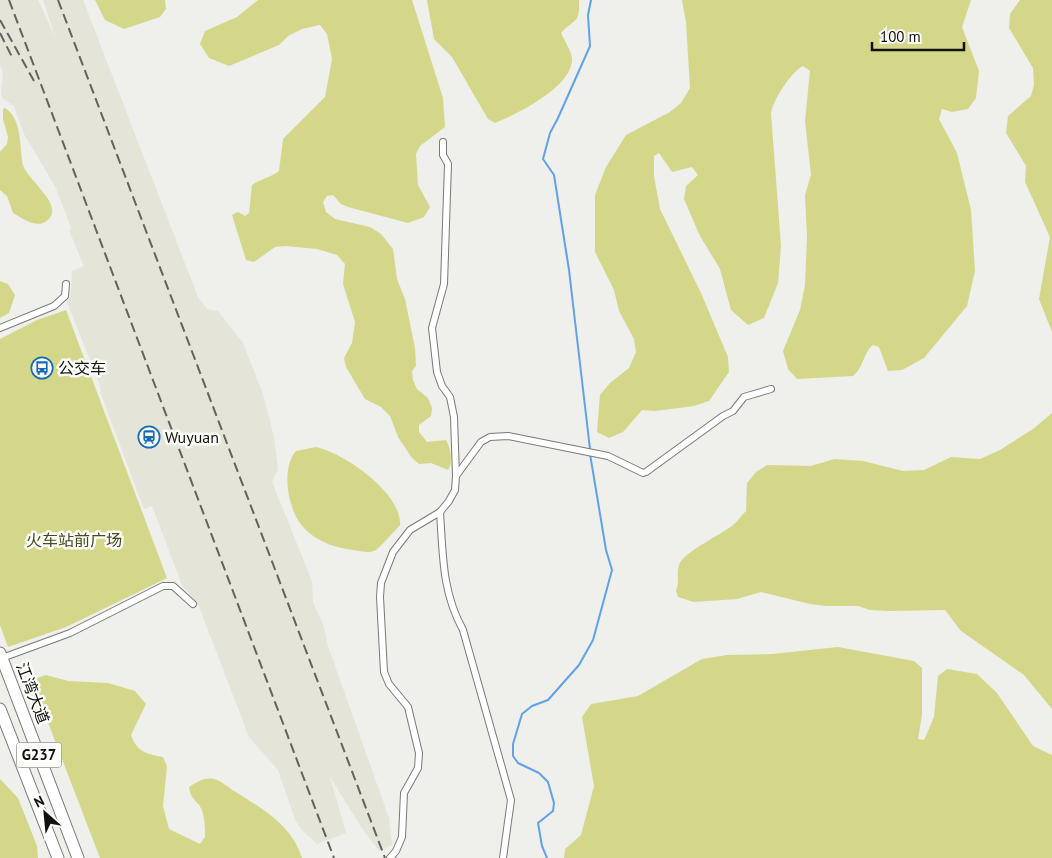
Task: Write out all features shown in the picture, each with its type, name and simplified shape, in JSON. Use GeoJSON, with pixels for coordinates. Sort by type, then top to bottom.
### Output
{"type":"FeatureCollection","features":[{"type":"Feature","properties":{"kind":"highway","name":"江湾大道"},"geometry":{"type":"LineString","coordinates":[[1,655],[78,858]]}},
{"type":"Feature","properties":{"kind":"highway","name":"G237"},"geometry":{"type":"LineString","coordinates":[[0,710],[58,858]]}},
{"type":"Feature","properties":{"kind":"street"},"geometry":{"type":"LineString","coordinates":[[390,858],[396,851],[402,837],[404,792],[418,768],[419,753],[408,707],[389,684],[384,672],[380,614],[381,583],[393,552],[402,540],[421,522],[440,512],[455,490],[454,417],[450,397],[442,386],[437,372],[432,328],[444,284],[448,164],[444,155],[443,142]]}},
{"type":"Feature","properties":{"kind":"street"},"geometry":{"type":"LineString","coordinates":[[0,328],[54,306],[65,296],[66,284]]}},
{"type":"Feature","properties":{"kind":"street"},"geometry":{"type":"LineString","coordinates":[[456,476],[481,442],[498,436],[508,436],[608,456],[643,473],[723,416],[733,411],[744,396],[772,389]]}},
{"type":"Feature","properties":{"kind":"street"},"geometry":{"type":"LineString","coordinates":[[440,512],[446,589],[455,615],[463,630],[511,800],[503,858]]}},
{"type":"Feature","properties":{"kind":"street"},"geometry":{"type":"LineString","coordinates":[[1,655],[70,633],[163,586],[173,586],[193,604]]}},
{"type":"Feature","properties":{"kind":"shaded area"},"geometry":{"type":"Polygon","coordinates":[[[0,0],[38,0],[56,39],[43,0],[83,0],[198,297],[207,309],[218,311],[243,343],[263,394],[274,437],[278,469],[272,482],[312,581],[313,602],[324,627],[327,643],[389,818],[392,845],[379,851],[330,777],[346,833],[317,844],[301,829],[295,819],[278,770],[249,737],[198,604],[182,585],[152,506],[144,509],[101,394],[100,385],[67,302],[71,293],[72,271],[84,266],[69,230],[71,228],[56,188],[24,134],[14,106],[3,99],[1,93],[3,73],[0,64],[0,0]]]}},
{"type":"Feature","properties":{"kind":"green space"},"geometry":{"type":"Polygon","coordinates":[[[95,0],[165,0],[166,9],[160,17],[124,29],[105,20],[95,0]]]}},
{"type":"Feature","properties":{"kind":"green space"},"geometry":{"type":"Polygon","coordinates":[[[258,0],[412,0],[443,98],[445,127],[420,146],[416,154],[418,185],[430,207],[424,217],[408,223],[348,207],[341,204],[333,195],[327,196],[323,202],[326,212],[335,219],[370,227],[381,234],[393,249],[397,279],[405,299],[415,348],[416,366],[412,371],[413,380],[417,389],[428,398],[432,408],[431,416],[419,425],[419,432],[427,442],[446,440],[451,455],[448,470],[431,463],[419,464],[412,458],[398,437],[390,416],[381,407],[365,399],[346,367],[344,358],[352,343],[355,322],[343,284],[345,264],[337,255],[317,249],[286,246],[275,247],[254,262],[246,260],[232,215],[238,212],[245,216],[249,213],[252,185],[279,171],[283,139],[325,97],[332,59],[327,34],[320,25],[302,29],[288,36],[279,45],[229,66],[209,58],[200,44],[205,31],[237,17],[258,0]]]}},
{"type":"Feature","properties":{"kind":"green space"},"geometry":{"type":"Polygon","coordinates":[[[427,0],[579,0],[579,13],[576,20],[561,33],[572,58],[570,68],[564,79],[542,98],[517,113],[495,123],[488,119],[452,57],[434,39],[427,0]]]}},
{"type":"Feature","properties":{"kind":"green space"},"geometry":{"type":"Polygon","coordinates":[[[682,0],[971,0],[962,27],[979,71],[976,98],[968,109],[952,112],[942,109],[939,119],[957,153],[971,210],[975,271],[967,306],[924,358],[902,370],[888,371],[879,347],[873,345],[853,376],[797,379],[788,369],[783,351],[800,310],[805,285],[807,237],[805,195],[811,175],[805,121],[810,71],[803,66],[793,74],[783,87],[772,107],[771,113],[781,246],[778,283],[764,318],[748,325],[731,310],[720,269],[700,236],[684,199],[686,186],[698,175],[692,167],[672,172],[659,153],[654,156],[654,176],[660,209],[701,293],[728,357],[729,372],[709,401],[694,406],[655,411],[642,410],[623,432],[609,438],[597,432],[600,395],[610,383],[629,368],[636,352],[634,339],[619,311],[614,290],[595,252],[595,195],[606,167],[626,135],[670,112],[681,103],[690,88],[686,22],[682,0]]]}},
{"type":"Feature","properties":{"kind":"green space"},"geometry":{"type":"Polygon","coordinates":[[[1020,0],[1052,0],[1052,332],[1039,299],[1050,237],[1025,182],[1026,166],[1006,133],[1008,116],[1031,96],[1034,85],[1033,68],[1009,28],[1010,14],[1020,0]]]}},
{"type":"Feature","properties":{"kind":"green space"},"geometry":{"type":"Polygon","coordinates":[[[5,108],[11,113],[18,126],[23,165],[50,202],[51,216],[41,224],[29,222],[13,213],[7,196],[0,190],[0,152],[7,144],[8,137],[3,119],[3,109],[5,108]]]}},
{"type":"Feature","properties":{"kind":"green space"},"geometry":{"type":"Polygon","coordinates":[[[0,281],[8,284],[15,295],[9,313],[0,318],[0,281]]]}},
{"type":"Feature","properties":{"kind":"green space","name":"火车站前广场"},"geometry":{"type":"Polygon","coordinates":[[[66,310],[167,578],[66,627],[8,647],[0,625],[0,339],[37,320],[66,310]]]}},
{"type":"Feature","properties":{"kind":"green space"},"geometry":{"type":"Polygon","coordinates":[[[1052,413],[1052,709],[1024,675],[961,631],[945,610],[889,611],[870,610],[858,606],[827,606],[810,604],[761,592],[737,599],[694,602],[678,597],[676,591],[678,571],[682,560],[738,520],[746,511],[747,483],[756,472],[767,465],[811,466],[834,459],[863,461],[903,471],[924,470],[951,457],[980,459],[1000,450],[1033,429],[1052,413]]]}},
{"type":"Feature","properties":{"kind":"green space"},"geometry":{"type":"Polygon","coordinates":[[[316,447],[341,457],[355,466],[369,476],[392,500],[398,513],[400,525],[376,550],[371,552],[362,551],[328,544],[310,534],[299,522],[290,502],[287,479],[288,469],[296,451],[316,447]]]}},
{"type":"Feature","properties":{"kind":"green space"},"geometry":{"type":"Polygon","coordinates":[[[838,647],[914,661],[922,668],[922,715],[918,739],[924,740],[934,717],[938,676],[947,669],[977,674],[997,693],[1033,746],[1052,755],[1052,858],[564,858],[565,849],[581,835],[594,786],[582,717],[591,704],[638,696],[702,659],[727,655],[772,654],[838,647]]]}},
{"type":"Feature","properties":{"kind":"green space"},"geometry":{"type":"Polygon","coordinates":[[[46,675],[68,681],[108,683],[135,691],[146,704],[131,735],[139,749],[163,757],[167,766],[163,806],[169,829],[200,844],[205,837],[204,816],[201,808],[191,795],[189,787],[204,779],[214,779],[274,818],[291,836],[302,858],[100,858],[34,686],[37,678],[46,675]]]}},
{"type":"Feature","properties":{"kind":"green space"},"geometry":{"type":"Polygon","coordinates":[[[0,779],[18,798],[37,846],[38,858],[0,858],[0,779]]]}},
{"type":"Feature","properties":{"kind":"waterway"},"geometry":{"type":"LineString","coordinates":[[590,449],[569,270],[554,175],[543,159],[550,133],[590,46],[588,15],[591,0]]}},
{"type":"Feature","properties":{"kind":"waterway"},"geometry":{"type":"LineString","coordinates":[[547,858],[542,846],[538,823],[553,811],[554,803],[548,782],[539,773],[518,763],[513,756],[513,744],[522,714],[532,706],[548,700],[579,665],[593,640],[612,570],[606,550],[590,454]]}},
{"type":"Feature","properties":{"kind":"railway"},"geometry":{"type":"LineString","coordinates":[[9,0],[334,858]]}},
{"type":"Feature","properties":{"kind":"railway"},"geometry":{"type":"LineString","coordinates":[[58,0],[385,858]]}},
{"type":"Feature","properties":{"kind":"railway"},"geometry":{"type":"LineString","coordinates":[[0,20],[34,81]]}},
{"type":"Feature","properties":{"kind":"railway"},"geometry":{"type":"LineString","coordinates":[[0,33],[12,57]]}},
{"type":"Feature","properties":{"kind":"place","name":"公交车"},"geometry":{"type":"Point","coordinates":[42,368]}},
{"type":"Feature","properties":{"kind":"place","name":"Wuyuan"},"geometry":{"type":"Point","coordinates":[149,437]}}]}
